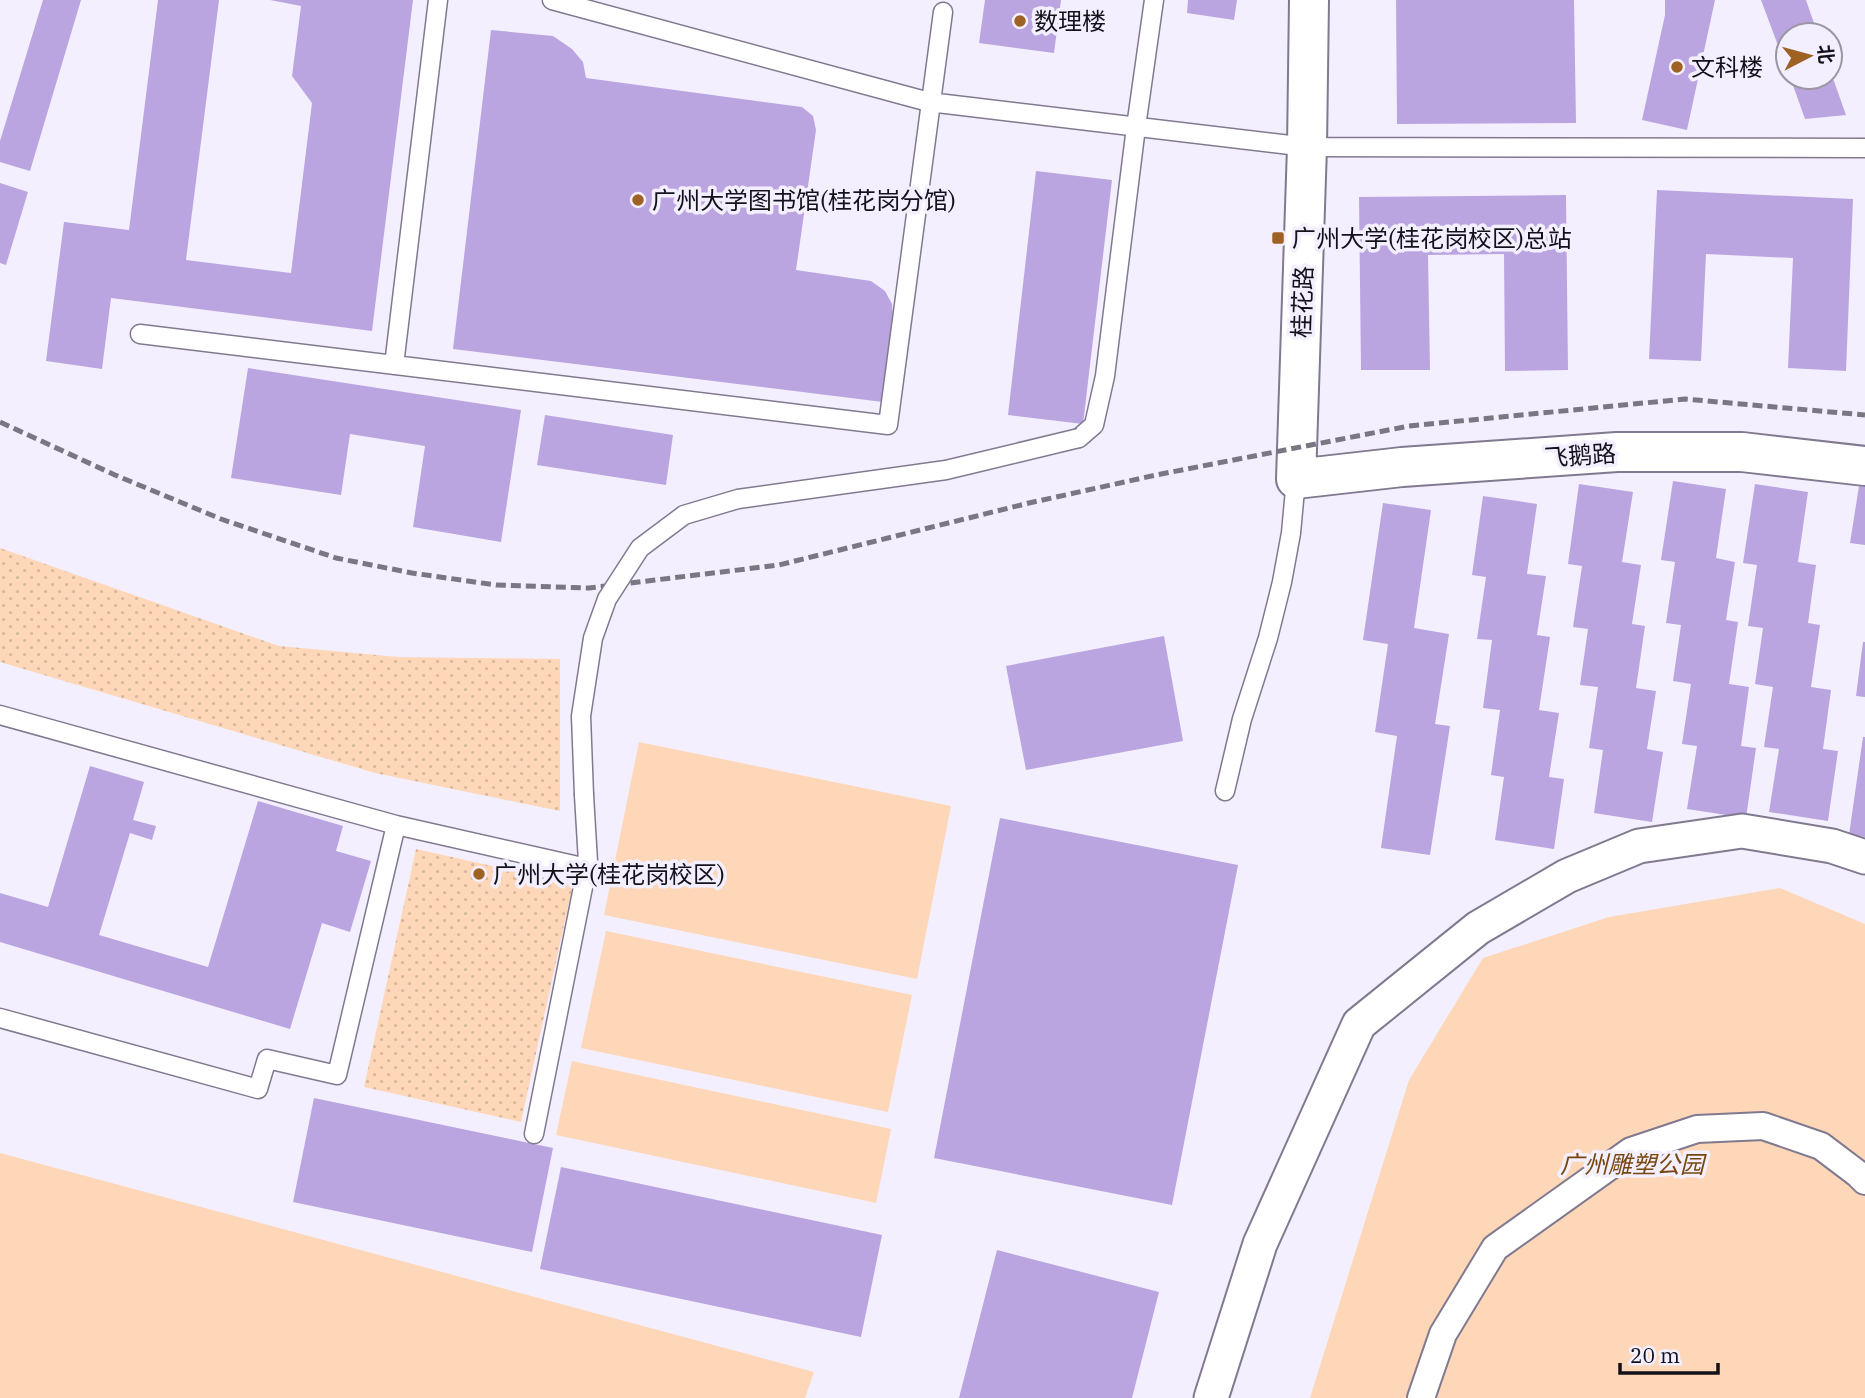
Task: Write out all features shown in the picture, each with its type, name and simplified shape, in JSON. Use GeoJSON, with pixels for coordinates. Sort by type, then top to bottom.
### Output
{"type":"FeatureCollection","features":[{"type":"Feature","properties":{"kind":"street","name":"桂花路"},"geometry":{"type":"LineString","coordinates":[[1296,479],[1309,0]]}},
{"type":"Feature","properties":{"kind":"street","name":"飞鹅路"},"geometry":{"type":"LineString","coordinates":[[1296,479],[1402,467],[1618,452],[1742,452],[1865,466]]}},
{"type":"Feature","properties":{"kind":"street"},"geometry":{"type":"LineString","coordinates":[[1211,1398],[1260,1244],[1359,1024],[1478,928],[1567,876],[1639,846],[1742,831],[1832,846],[1865,857]]}},
{"type":"Feature","properties":{"kind":"street"},"geometry":{"type":"LineString","coordinates":[[1421,1398],[1443,1334],[1495,1248],[1631,1151],[1698,1129],[1763,1126],[1821,1146],[1865,1181]]}},
{"type":"Feature","properties":{"kind":"lane"},"geometry":{"type":"LineString","coordinates":[[394,365],[438,0]]}},
{"type":"Feature","properties":{"kind":"lane"},"geometry":{"type":"LineString","coordinates":[[552,0],[929,102],[1307,147],[1865,148]]}},
{"type":"Feature","properties":{"kind":"lane"},"geometry":{"type":"LineString","coordinates":[[534,1134],[588,862],[581,716],[593,638],[607,599],[639,548],[684,515],[738,499],[946,470],[1079,438],[1094,425],[1105,376],[1154,0]]}},
{"type":"Feature","properties":{"kind":"lane"},"geometry":{"type":"LineString","coordinates":[[140,334],[888,425],[943,12]]}},
{"type":"Feature","properties":{"kind":"lane"},"geometry":{"type":"LineString","coordinates":[[1225,791],[1241,719],[1268,638],[1282,582],[1291,533],[1296,479]]}},
{"type":"Feature","properties":{"kind":"lane"},"geometry":{"type":"LineString","coordinates":[[0,715],[396,825],[587,867]]}},
{"type":"Feature","properties":{"kind":"lane"},"geometry":{"type":"LineString","coordinates":[[0,1018],[258,1089],[267,1059],[337,1076],[396,825]]}},
{"type":"Feature","properties":{"kind":"green space"},"geometry":{"type":"Polygon","coordinates":[[[0,548],[279,646],[398,657],[560,659],[560,811],[375,773],[0,662],[0,548]]]}},
{"type":"Feature","properties":{"kind":"green space"},"geometry":{"type":"Polygon","coordinates":[[[639,742],[951,806],[917,979],[604,915],[639,742]]]}},
{"type":"Feature","properties":{"kind":"green space"},"geometry":{"type":"Polygon","coordinates":[[[416,849],[573,884],[521,1122],[364,1087],[416,849]]]}},
{"type":"Feature","properties":{"kind":"green space","name":"广州雕塑公园"},"geometry":{"type":"Polygon","coordinates":[[[1780,888],[1865,924],[1865,1398],[1310,1398],[1409,1080],[1483,958],[1609,917],[1780,888]]]}},
{"type":"Feature","properties":{"kind":"green space"},"geometry":{"type":"Polygon","coordinates":[[[606,931],[912,995],[888,1112],[581,1048],[606,931]]]}},
{"type":"Feature","properties":{"kind":"green space"},"geometry":{"type":"Polygon","coordinates":[[[572,1061],[891,1129],[876,1203],[556,1135],[572,1061]]]}},
{"type":"Feature","properties":{"kind":"green space"},"geometry":{"type":"Polygon","coordinates":[[[0,1153],[814,1372],[805,1398],[0,1398],[0,1153]]]}},
{"type":"Feature","properties":{"kind":"building"},"geometry":{"type":"Polygon","coordinates":[[[43,0],[81,0],[30,171],[0,162],[0,141],[43,0]]]}},
{"type":"Feature","properties":{"kind":"building"},"geometry":{"type":"Polygon","coordinates":[[[158,0],[219,0],[186,260],[291,273],[312,103],[292,76],[301,6],[270,0],[413,0],[372,331],[111,298],[102,369],[46,361],[64,222],[129,230],[158,0]]]}},
{"type":"Feature","properties":{"kind":"building","name":"数理楼"},"geometry":{"type":"Polygon","coordinates":[[[985,0],[1061,0],[1054,53],[979,43],[985,0]]]}},
{"type":"Feature","properties":{"kind":"building"},"geometry":{"type":"Polygon","coordinates":[[[1188,0],[1237,0],[1234,20],[1187,13],[1188,0]]]}},
{"type":"Feature","properties":{"kind":"building"},"geometry":{"type":"Polygon","coordinates":[[[1396,0],[1574,0],[1576,123],[1397,124],[1396,0]]]}},
{"type":"Feature","properties":{"kind":"building","name":"文科楼"},"geometry":{"type":"Polygon","coordinates":[[[1665,0],[1715,0],[1687,130],[1642,120],[1665,15],[1665,0]]]}},
{"type":"Feature","properties":{"kind":"building"},"geometry":{"type":"Polygon","coordinates":[[[1761,0],[1806,0],[1813,21],[1774,21],[1774,35],[1761,0]]]}},
{"type":"Feature","properties":{"kind":"building","name":"广州大学图书馆(桂花岗分馆)"},"geometry":{"type":"Polygon","coordinates":[[[491,30],[553,36],[572,49],[583,62],[586,78],[802,107],[813,116],[816,130],[796,270],[871,281],[885,291],[892,304],[893,320],[883,402],[453,349],[491,30]]]}},
{"type":"Feature","properties":{"kind":"building","name":"文科楼"},"geometry":{"type":"Polygon","coordinates":[[[1795,91],[1837,91],[1846,115],[1805,119],[1795,91]]]}},
{"type":"Feature","properties":{"kind":"building"},"geometry":{"type":"Polygon","coordinates":[[[1036,171],[1112,180],[1083,424],[1008,415],[1036,171]]]}},
{"type":"Feature","properties":{"kind":"building"},"geometry":{"type":"Polygon","coordinates":[[[0,183],[28,192],[6,265],[0,263],[0,183]]]}},
{"type":"Feature","properties":{"kind":"building"},"geometry":{"type":"Polygon","coordinates":[[[1657,190],[1853,199],[1846,371],[1788,368],[1793,258],[1706,254],[1701,361],[1649,359],[1657,190]]]}},
{"type":"Feature","properties":{"kind":"building"},"geometry":{"type":"Polygon","coordinates":[[[1566,195],[1568,370],[1505,371],[1504,254],[1428,255],[1430,370],[1361,370],[1359,197],[1566,195]]]}},
{"type":"Feature","properties":{"kind":"building"},"geometry":{"type":"Polygon","coordinates":[[[248,368],[521,410],[501,542],[413,527],[425,446],[350,434],[341,495],[231,478],[248,368]]]}},
{"type":"Feature","properties":{"kind":"building"},"geometry":{"type":"Polygon","coordinates":[[[545,415],[673,435],[666,485],[537,465],[545,415]]]}},
{"type":"Feature","properties":{"kind":"building"},"geometry":{"type":"Polygon","coordinates":[[[1673,481],[1726,489],[1716,558],[1735,562],[1726,620],[1738,622],[1729,684],[1749,687],[1741,746],[1756,748],[1746,818],[1687,809],[1697,746],[1682,744],[1691,684],[1673,681],[1681,625],[1666,623],[1675,562],[1661,560],[1673,481]]]}},
{"type":"Feature","properties":{"kind":"building"},"geometry":{"type":"Polygon","coordinates":[[[1579,484],[1633,492],[1622,562],[1641,565],[1632,624],[1645,626],[1636,688],[1656,691],[1647,749],[1663,752],[1652,822],[1594,813],[1603,750],[1589,748],[1598,687],[1580,685],[1588,629],[1573,627],[1582,566],[1568,564],[1579,484]]]}},
{"type":"Feature","properties":{"kind":"building"},"geometry":{"type":"Polygon","coordinates":[[[1755,484],[1808,492],[1798,562],[1816,565],[1808,623],[1820,625],[1811,687],[1831,690],[1823,749],[1838,751],[1828,821],[1769,812],[1779,749],[1764,747],[1773,687],[1755,684],[1763,628],[1748,626],[1757,565],[1743,563],[1755,484]]]}},
{"type":"Feature","properties":{"kind":"building"},"geometry":{"type":"Polygon","coordinates":[[[1859,486],[1865,487],[1865,545],[1850,543],[1859,486]]]}},
{"type":"Feature","properties":{"kind":"building"},"geometry":{"type":"Polygon","coordinates":[[[1483,496],[1537,504],[1527,574],[1546,576],[1537,635],[1550,637],[1539,710],[1559,713],[1549,777],[1564,779],[1554,849],[1495,840],[1504,777],[1491,775],[1500,710],[1483,708],[1492,640],[1477,639],[1486,577],[1472,575],[1483,496]]]}},
{"type":"Feature","properties":{"kind":"building"},"geometry":{"type":"Polygon","coordinates":[[[1383,503],[1431,510],[1414,628],[1449,634],[1435,724],[1450,726],[1430,855],[1381,848],[1397,736],[1375,732],[1388,644],[1363,640],[1383,503]]]}},
{"type":"Feature","properties":{"kind":"building"},"geometry":{"type":"Polygon","coordinates":[[[1164,636],[1183,741],[1026,770],[1006,666],[1164,636]]]}},
{"type":"Feature","properties":{"kind":"building"},"geometry":{"type":"Polygon","coordinates":[[[1865,642],[1865,697],[1856,696],[1865,642]]]}},
{"type":"Feature","properties":{"kind":"building"},"geometry":{"type":"Polygon","coordinates":[[[1865,737],[1865,837],[1849,835],[1865,737]]]}},
{"type":"Feature","properties":{"kind":"building"},"geometry":{"type":"Polygon","coordinates":[[[90,766],[144,782],[133,820],[156,826],[152,840],[130,833],[99,935],[208,967],[258,801],[343,826],[336,851],[371,861],[350,932],[322,923],[290,1029],[0,942],[0,893],[48,907],[90,766]]]}},
{"type":"Feature","properties":{"kind":"building"},"geometry":{"type":"Polygon","coordinates":[[[1000,818],[1238,865],[1172,1205],[934,1158],[1000,818]]]}},
{"type":"Feature","properties":{"kind":"building"},"geometry":{"type":"Polygon","coordinates":[[[314,1098],[553,1148],[532,1252],[293,1202],[314,1098]]]}},
{"type":"Feature","properties":{"kind":"building"},"geometry":{"type":"Polygon","coordinates":[[[561,1167],[882,1235],[861,1337],[540,1269],[561,1167]]]}},
{"type":"Feature","properties":{"kind":"building"},"geometry":{"type":"Polygon","coordinates":[[[997,1250],[1159,1292],[1132,1398],[959,1398],[997,1250]]]}},
{"type":"Feature","properties":{"kind":"railway"},"geometry":{"type":"LineString","coordinates":[[0,422],[115,475],[221,519],[336,558],[412,573],[496,585],[589,588],[779,565],[1029,503],[1156,475],[1409,426],[1685,399],[1865,415]]}},
{"type":"Feature","properties":{"kind":"place","name":"数理楼"},"geometry":{"type":"Point","coordinates":[1020,21]}},
{"type":"Feature","properties":{"kind":"place","name":"文科楼"},"geometry":{"type":"Point","coordinates":[1677,67]}},
{"type":"Feature","properties":{"kind":"place","name":"广州大学图书馆(桂花岗分馆)"},"geometry":{"type":"Point","coordinates":[638,200]}},
{"type":"Feature","properties":{"kind":"place","name":"广州大学(桂花岗校区)总站"},"geometry":{"type":"Point","coordinates":[1278,238]}},
{"type":"Feature","properties":{"kind":"place","name":"广州大学(桂花岗校区)"},"geometry":{"type":"Point","coordinates":[479,874]}}]}
